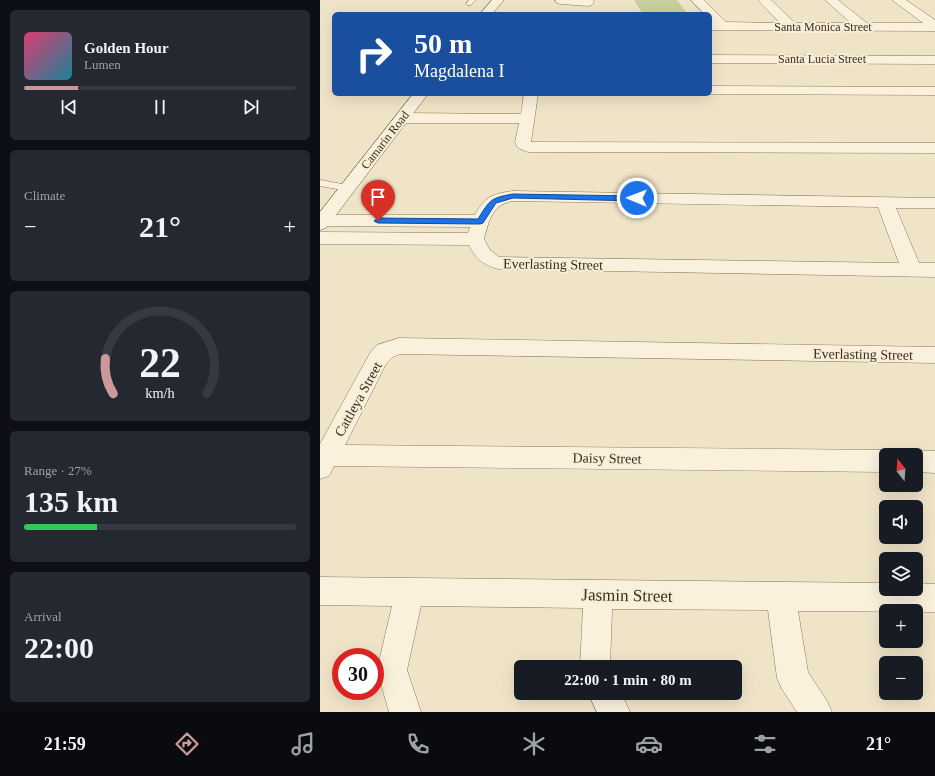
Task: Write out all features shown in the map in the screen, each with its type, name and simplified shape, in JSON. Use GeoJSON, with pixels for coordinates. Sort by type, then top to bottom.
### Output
{"type":"FeatureCollection","features":[{"type":"Feature","properties":{"kind":"street"},"geometry":{"type":"LineString","coordinates":[[488,12],[498,0]]}},
{"type":"Feature","properties":{"kind":"street"},"geometry":{"type":"LineString","coordinates":[[561,0],[589,1],[582,12]]}},
{"type":"Feature","properties":{"kind":"street"},"geometry":{"type":"LineString","coordinates":[[697,0],[706,12]]}},
{"type":"Feature","properties":{"kind":"street"},"geometry":{"type":"LineString","coordinates":[[764,0],[791,26]]}},
{"type":"Feature","properties":{"kind":"street"},"geometry":{"type":"LineString","coordinates":[[831,0],[864,27]]}},
{"type":"Feature","properties":{"kind":"street"},"geometry":{"type":"LineString","coordinates":[[898,0],[935,26]]}},
{"type":"Feature","properties":{"kind":"street","name":"Santa Monica Street"},"geometry":{"type":"LineString","coordinates":[[716,26],[935,26]]}},
{"type":"Feature","properties":{"kind":"street","name":"Santa Lucia Street"},"geometry":{"type":"LineString","coordinates":[[712,59],[935,60]]}},
{"type":"Feature","properties":{"kind":"street"},"geometry":{"type":"LineString","coordinates":[[712,90],[935,91]]}},
{"type":"Feature","properties":{"kind":"street","name":"Camarin Road"},"geometry":{"type":"LineString","coordinates":[[321,227],[348,188],[419,96]]}},
{"type":"Feature","properties":{"kind":"street"},"geometry":{"type":"LineString","coordinates":[[532,96],[523,142],[524,146],[528,147],[935,148]]}},
{"type":"Feature","properties":{"kind":"street"},"geometry":{"type":"LineString","coordinates":[[402,118],[528,119]]}},
{"type":"Feature","properties":{"kind":"street"},"geometry":{"type":"LineString","coordinates":[[321,227],[475,239],[480,221],[493,202],[500,198],[513,196],[935,203]]}},
{"type":"Feature","properties":{"kind":"street"},"geometry":{"type":"LineString","coordinates":[[885,203],[912,270]]}},
{"type":"Feature","properties":{"kind":"street"},"geometry":{"type":"LineString","coordinates":[[321,227],[480,221]]}},
{"type":"Feature","properties":{"kind":"street","name":"Everlasting Street"},"geometry":{"type":"LineString","coordinates":[[475,239],[484,255],[489,260],[498,263],[935,270]]}},
{"type":"Feature","properties":{"kind":"street","name":"Everlasting Street"},"geometry":{"type":"LineString","coordinates":[[385,352],[399,346],[935,355]]}},
{"type":"Feature","properties":{"kind":"street","name":"Cattleya Street"},"geometry":{"type":"LineString","coordinates":[[324,461],[378,359],[385,352]]}},
{"type":"Feature","properties":{"kind":"street","name":"Daisy Street"},"geometry":{"type":"LineString","coordinates":[[324,461],[879,461]]}},
{"type":"Feature","properties":{"kind":"street"},"geometry":{"type":"LineString","coordinates":[[923,461],[935,462]]}},
{"type":"Feature","properties":{"kind":"street","name":"Jasmin Street"},"geometry":{"type":"LineString","coordinates":[[320,591],[935,598]]}},
{"type":"Feature","properties":{"kind":"street"},"geometry":{"type":"LineString","coordinates":[[406,712],[392,670],[410,592]]}},
{"type":"Feature","properties":{"kind":"street"},"geometry":{"type":"LineString","coordinates":[[595,660],[598,594]]}},
{"type":"Feature","properties":{"kind":"street"},"geometry":{"type":"LineString","coordinates":[[781,596],[792,678],[816,712]]}},
{"type":"Feature","properties":{"kind":"street"},"geometry":{"type":"LineString","coordinates":[[608,700],[614,712]]}},
{"type":"Feature","properties":{"kind":"lane"},"geometry":{"type":"LineString","coordinates":[[320,183],[348,188]]}},
{"type":"Feature","properties":{"kind":"green space"},"geometry":{"type":"Polygon","coordinates":[[[634,0],[677,0],[686,12],[642,12],[634,0]]]}},
{"type":"Feature","properties":{"kind":"route"},"geometry":{"type":"LineString","coordinates":[[378,221],[480,221],[493,202],[500,198],[513,196],[637,198]]}}]}
